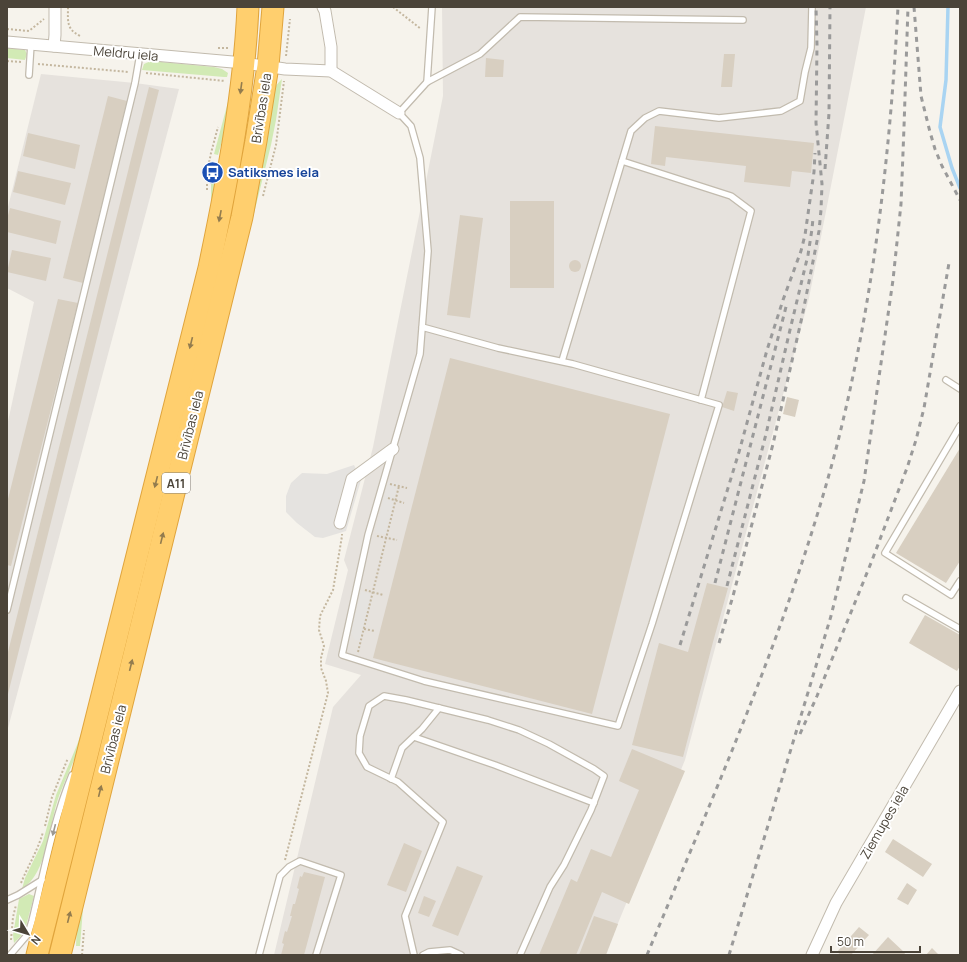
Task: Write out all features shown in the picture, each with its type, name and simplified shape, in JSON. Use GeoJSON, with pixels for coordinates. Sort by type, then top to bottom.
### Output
{"type":"FeatureCollection","features":[{"type":"Feature","properties":{"kind":"highway","name":"Brīvības iela"},"geometry":{"type":"LineString","coordinates":[[37,955],[84,756],[209,268],[228,177],[238,55],[248,7]]}},
{"type":"Feature","properties":{"kind":"highway","name":"Brīvības iela"},"geometry":{"type":"LineString","coordinates":[[60,955],[242,217],[256,141],[277,63],[281,10]]}},
{"type":"Feature","properties":{"kind":"street"},"geometry":{"type":"LineString","coordinates":[[323,7],[331,47],[331,71],[399,113]]}},
{"type":"Feature","properties":{"kind":"street"},"geometry":{"type":"LineString","coordinates":[[54,46],[55,12]]}},
{"type":"Feature","properties":{"kind":"street","name":"Meldru iela"},"geometry":{"type":"LineString","coordinates":[[7,42],[140,54],[238,55],[277,63],[285,69],[331,71]]}},
{"type":"Feature","properties":{"kind":"street"},"geometry":{"type":"LineString","coordinates":[[340,523],[352,479],[393,449]]}},
{"type":"Feature","properties":{"kind":"street","name":"Ziemupes iela"},"geometry":{"type":"LineString","coordinates":[[812,955],[836,903],[960,691]]}},
{"type":"Feature","properties":{"kind":"lane"},"geometry":{"type":"LineString","coordinates":[[428,82],[432,7]]}},
{"type":"Feature","properties":{"kind":"lane"},"geometry":{"type":"LineString","coordinates":[[562,362],[631,131],[645,118],[659,111],[719,118],[781,111],[800,101],[810,48],[812,7]]}},
{"type":"Feature","properties":{"kind":"lane"},"geometry":{"type":"LineString","coordinates":[[422,327],[498,348],[573,364],[719,405],[652,624],[618,726],[424,681],[342,655],[368,535],[420,354],[422,327],[428,251],[420,158],[411,126],[399,113],[428,82],[480,54],[520,17],[743,20]]}},
{"type":"Feature","properties":{"kind":"lane"},"geometry":{"type":"LineString","coordinates":[[29,75],[31,44]]}},
{"type":"Feature","properties":{"kind":"lane"},"geometry":{"type":"LineString","coordinates":[[7,610],[133,91],[140,54]]}},
{"type":"Feature","properties":{"kind":"lane"},"geometry":{"type":"LineString","coordinates":[[622,161],[731,196],[751,211],[701,400]]}},
{"type":"Feature","properties":{"kind":"lane"},"geometry":{"type":"LineString","coordinates":[[946,380],[960,389]]}},
{"type":"Feature","properties":{"kind":"lane"},"geometry":{"type":"LineString","coordinates":[[960,426],[885,553],[951,595],[960,581]]}},
{"type":"Feature","properties":{"kind":"lane"},"geometry":{"type":"LineString","coordinates":[[906,598],[960,629]]}},
{"type":"Feature","properties":{"kind":"lane"},"geometry":{"type":"LineString","coordinates":[[414,955],[405,916],[443,822],[398,782],[368,767],[360,753],[360,736],[369,706],[384,696],[488,720],[519,730],[549,744],[604,776],[594,802],[564,865],[550,886],[520,955]]}},
{"type":"Feature","properties":{"kind":"lane"},"geometry":{"type":"LineString","coordinates":[[391,779],[402,748],[422,729],[439,708]]}},
{"type":"Feature","properties":{"kind":"lane"},"geometry":{"type":"LineString","coordinates":[[414,737],[594,802]]}},
{"type":"Feature","properties":{"kind":"lane"},"geometry":{"type":"LineString","coordinates":[[10,955],[28,934],[58,816],[65,792],[75,768]]}},
{"type":"Feature","properties":{"kind":"lane"},"geometry":{"type":"LineString","coordinates":[[259,955],[280,876],[289,866],[300,861],[341,875],[316,955]]}},
{"type":"Feature","properties":{"kind":"lane"},"geometry":{"type":"LineString","coordinates":[[7,900],[42,880]]}},
{"type":"Feature","properties":{"kind":"lane"},"geometry":{"type":"LineString","coordinates":[[423,955],[429,952],[450,950],[462,955]]}},
{"type":"Feature","properties":{"kind":"path"},"geometry":{"type":"LineString","coordinates":[[68,7],[68,25],[70,29],[83,38]]}},
{"type":"Feature","properties":{"kind":"path"},"geometry":{"type":"LineString","coordinates":[[393,7],[430,36]]}},
{"type":"Feature","properties":{"kind":"path"},"geometry":{"type":"LineString","coordinates":[[277,63],[281,10]]}},
{"type":"Feature","properties":{"kind":"path"},"geometry":{"type":"LineString","coordinates":[[7,29],[29,30],[55,12]]}},
{"type":"Feature","properties":{"kind":"path"},"geometry":{"type":"LineString","coordinates":[[214,48],[238,55]]}},
{"type":"Feature","properties":{"kind":"path"},"geometry":{"type":"LineString","coordinates":[[7,61],[230,81]]}},
{"type":"Feature","properties":{"kind":"path"},"geometry":{"type":"LineString","coordinates":[[384,482],[406,488]]}},
{"type":"Feature","properties":{"kind":"path"},"geometry":{"type":"LineString","coordinates":[[356,660],[399,486]]}},
{"type":"Feature","properties":{"kind":"path"},"geometry":{"type":"LineString","coordinates":[[380,496],[404,503]]}},
{"type":"Feature","properties":{"kind":"path"},"geometry":{"type":"LineString","coordinates":[[280,876],[328,693],[326,681],[321,668],[321,658],[324,646],[319,630],[320,616],[333,590],[342,536],[340,523]]}},
{"type":"Feature","properties":{"kind":"path"},"geometry":{"type":"LineString","coordinates":[[368,535],[397,540]]}},
{"type":"Feature","properties":{"kind":"path"},"geometry":{"type":"LineString","coordinates":[[356,588],[383,595]]}},
{"type":"Feature","properties":{"kind":"path"},"geometry":{"type":"LineString","coordinates":[[364,629],[375,631]]}},
{"type":"Feature","properties":{"kind":"shaded area"},"geometry":{"type":"Polygon","coordinates":[[[442,7],[866,7],[809,298],[685,760],[605,955],[274,955],[333,707],[361,675],[325,664],[348,570],[344,560],[373,447],[443,96],[442,7]]]}},
{"type":"Feature","properties":{"kind":"shaded area"},"geometry":{"type":"Polygon","coordinates":[[[41,74],[135,83],[179,89],[7,728],[7,426],[34,302],[7,288],[7,211],[41,74]]]}},
{"type":"Feature","properties":{"kind":"shaded area"},"geometry":{"type":"Polygon","coordinates":[[[354,465],[361,480],[346,531],[323,538],[315,537],[286,512],[286,496],[291,483],[302,473],[327,474],[354,465]]]}},
{"type":"Feature","properties":{"kind":"shaded area"},"geometry":{"type":"Polygon","coordinates":[[[388,481],[398,483],[386,535],[375,532],[388,481]]]}},
{"type":"Feature","properties":{"kind":"shaded area"},"geometry":{"type":"Polygon","coordinates":[[[361,591],[371,594],[360,641],[355,640],[351,633],[361,591]]]}},
{"type":"Feature","properties":{"kind":"green space"},"geometry":{"type":"Polygon","coordinates":[[[7,48],[25,50],[27,54],[25,60],[7,58],[7,48]]]}},
{"type":"Feature","properties":{"kind":"green space"},"geometry":{"type":"Polygon","coordinates":[[[151,61],[214,67],[222,69],[228,73],[227,77],[224,77],[142,70],[144,64],[151,61]]]}},
{"type":"Feature","properties":{"kind":"green space"},"geometry":{"type":"Polygon","coordinates":[[[282,79],[271,145],[84,896],[80,946],[76,946],[77,919],[273,89],[282,79]]]}},
{"type":"Feature","properties":{"kind":"green space"},"geometry":{"type":"Polygon","coordinates":[[[232,87],[231,110],[218,155],[214,154],[232,87]]]}},
{"type":"Feature","properties":{"kind":"green space"},"geometry":{"type":"Polygon","coordinates":[[[211,173],[215,174],[215,203],[86,734],[59,796],[42,860],[31,882],[22,889],[25,878],[43,841],[56,795],[87,717],[197,276],[210,215],[211,173]]]}},
{"type":"Feature","properties":{"kind":"green space"},"geometry":{"type":"Polygon","coordinates":[[[29,894],[34,896],[25,930],[14,943],[13,935],[19,899],[29,894]]]}},
{"type":"Feature","properties":{"kind":"building"},"geometry":{"type":"Polygon","coordinates":[[[724,54],[735,54],[732,87],[721,87],[724,54]]]}},
{"type":"Feature","properties":{"kind":"building"},"geometry":{"type":"Polygon","coordinates":[[[486,58],[504,60],[503,77],[485,77],[486,58]]]}},
{"type":"Feature","properties":{"kind":"building"},"geometry":{"type":"Polygon","coordinates":[[[149,87],[159,90],[7,698],[7,656],[149,87]]]}},
{"type":"Feature","properties":{"kind":"building"},"geometry":{"type":"Polygon","coordinates":[[[108,96],[127,101],[83,283],[63,278],[108,96]]]}},
{"type":"Feature","properties":{"kind":"building"},"geometry":{"type":"Polygon","coordinates":[[[655,126],[814,143],[811,173],[792,171],[790,187],[744,182],[746,166],[666,157],[665,166],[651,164],[655,126]]]}},
{"type":"Feature","properties":{"kind":"building"},"geometry":{"type":"Polygon","coordinates":[[[28,133],[80,145],[75,169],[23,156],[28,133]]]}},
{"type":"Feature","properties":{"kind":"building"},"geometry":{"type":"Polygon","coordinates":[[[18,171],[71,183],[65,205],[13,192],[18,171]]]}},
{"type":"Feature","properties":{"kind":"building"},"geometry":{"type":"Polygon","coordinates":[[[510,201],[554,201],[554,288],[510,288],[510,201]]]}},
{"type":"Feature","properties":{"kind":"building"},"geometry":{"type":"Polygon","coordinates":[[[10,208],[61,221],[56,244],[7,232],[7,219],[10,208]]]}},
{"type":"Feature","properties":{"kind":"building"},"geometry":{"type":"Polygon","coordinates":[[[460,215],[483,218],[470,318],[447,315],[460,215]]]}},
{"type":"Feature","properties":{"kind":"building"},"geometry":{"type":"Polygon","coordinates":[[[12,250],[51,258],[46,281],[7,272],[12,250]]]}},
{"type":"Feature","properties":{"kind":"building"},"geometry":{"type":"Polygon","coordinates":[[[573,260],[577,260],[581,266],[577,272],[573,272],[569,268],[569,264],[573,260]]]}},
{"type":"Feature","properties":{"kind":"building"},"geometry":{"type":"Polygon","coordinates":[[[58,299],[78,303],[11,566],[7,565],[7,503],[58,299]]]}},
{"type":"Feature","properties":{"kind":"building"},"geometry":{"type":"Polygon","coordinates":[[[450,358],[670,414],[592,714],[373,658],[450,358]]]}},
{"type":"Feature","properties":{"kind":"building"},"geometry":{"type":"Polygon","coordinates":[[[727,391],[738,393],[734,411],[722,407],[727,391]]]}},
{"type":"Feature","properties":{"kind":"building"},"geometry":{"type":"Polygon","coordinates":[[[787,397],[799,400],[795,417],[783,414],[787,397]]]}},
{"type":"Feature","properties":{"kind":"building"},"geometry":{"type":"Polygon","coordinates":[[[960,448],[960,561],[946,583],[896,553],[960,448]]]}},
{"type":"Feature","properties":{"kind":"building"},"geometry":{"type":"Polygon","coordinates":[[[707,583],[728,588],[683,757],[632,745],[659,643],[688,652],[707,583]]]}},
{"type":"Feature","properties":{"kind":"building"},"geometry":{"type":"Polygon","coordinates":[[[925,615],[960,635],[960,666],[957,671],[909,643],[925,615]]]}},
{"type":"Feature","properties":{"kind":"building"},"geometry":{"type":"Polygon","coordinates":[[[632,749],[685,771],[629,904],[602,892],[576,955],[539,955],[571,879],[577,882],[591,849],[611,857],[639,790],[619,781],[632,749]]]}},
{"type":"Feature","properties":{"kind":"building"},"geometry":{"type":"Polygon","coordinates":[[[893,839],[932,864],[923,877],[885,852],[893,839]]]}},
{"type":"Feature","properties":{"kind":"building"},"geometry":{"type":"Polygon","coordinates":[[[404,843],[422,851],[406,892],[387,885],[404,843]]]}},
{"type":"Feature","properties":{"kind":"building"},"geometry":{"type":"Polygon","coordinates":[[[457,866],[483,876],[458,936],[432,926],[457,866]]]}},
{"type":"Feature","properties":{"kind":"building"},"geometry":{"type":"Polygon","coordinates":[[[304,872],[325,877],[304,955],[281,955],[285,931],[287,932],[292,916],[290,916],[293,904],[295,904],[299,889],[297,888],[300,876],[302,877],[304,872]]]}},
{"type":"Feature","properties":{"kind":"building"},"geometry":{"type":"Polygon","coordinates":[[[907,883],[917,890],[908,905],[897,899],[907,883]]]}},
{"type":"Feature","properties":{"kind":"building"},"geometry":{"type":"Polygon","coordinates":[[[424,896],[436,901],[429,917],[418,913],[424,896]]]}},
{"type":"Feature","properties":{"kind":"building"},"geometry":{"type":"Polygon","coordinates":[[[594,916],[618,924],[606,955],[579,955],[594,916]]]}},
{"type":"Feature","properties":{"kind":"building"},"geometry":{"type":"Polygon","coordinates":[[[859,927],[869,935],[851,955],[841,955],[837,952],[859,927]]]}},
{"type":"Feature","properties":{"kind":"building"},"geometry":{"type":"Polygon","coordinates":[[[888,937],[905,953],[904,955],[872,955],[888,937]]]}},
{"type":"Feature","properties":{"kind":"building"},"geometry":{"type":"Polygon","coordinates":[[[932,948],[939,955],[926,955],[932,948]]]}},
{"type":"Feature","properties":{"kind":"waterway"},"geometry":{"type":"LineString","coordinates":[[948,7],[946,80],[940,127],[952,168],[960,188]]}},
{"type":"Feature","properties":{"kind":"railway"},"geometry":{"type":"LineString","coordinates":[[719,643],[733,596],[773,444],[802,317],[819,231],[822,184],[816,123],[816,7]]}},
{"type":"Feature","properties":{"kind":"railway"},"geometry":{"type":"LineString","coordinates":[[825,169],[829,113],[830,7]]}},
{"type":"Feature","properties":{"kind":"railway"},"geometry":{"type":"LineString","coordinates":[[647,955],[725,768],[774,642],[818,514],[836,449],[860,340],[878,230],[890,119],[898,7]]}},
{"type":"Feature","properties":{"kind":"railway"},"geometry":{"type":"LineString","coordinates":[[729,955],[831,616],[864,481],[893,280],[901,204],[908,7]]}},
{"type":"Feature","properties":{"kind":"railway"},"geometry":{"type":"LineString","coordinates":[[914,7],[921,96],[935,149],[960,200]]}},
{"type":"Feature","properties":{"kind":"railway"},"geometry":{"type":"LineString","coordinates":[[680,645],[739,452],[767,350],[801,251],[805,235],[814,172],[815,153]]}},
{"type":"Feature","properties":{"kind":"railway"},"geometry":{"type":"LineString","coordinates":[[727,586],[766,434],[808,255],[813,218]]}},
{"type":"Feature","properties":{"kind":"railway"},"geometry":{"type":"LineString","coordinates":[[800,734],[871,563],[916,440],[924,408],[949,263]]}},
{"type":"Feature","properties":{"kind":"railway"},"geometry":{"type":"LineString","coordinates":[[715,583],[787,303]]}},
{"type":"Feature","properties":{"kind":"place","name":"Satiksmes iela"},"geometry":{"type":"Point","coordinates":[213,172]}}]}
